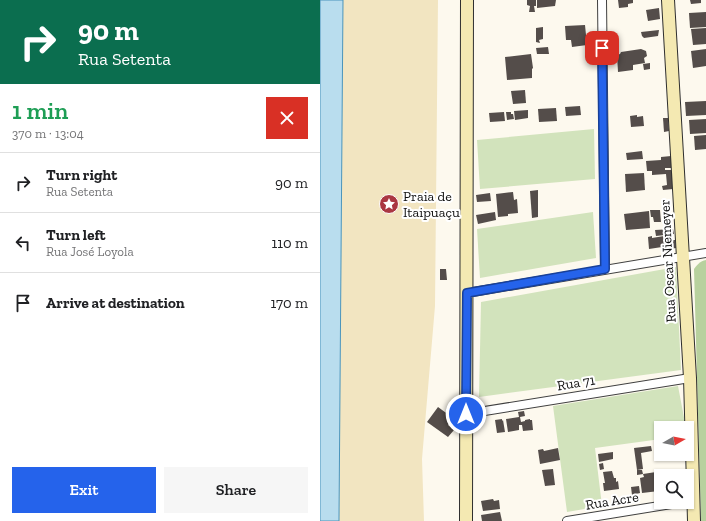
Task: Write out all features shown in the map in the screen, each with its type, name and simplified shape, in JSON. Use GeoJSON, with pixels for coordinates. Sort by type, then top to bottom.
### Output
{"type":"FeatureCollection","features":[{"type":"Feature","properties":{"kind":"street"},"geometry":{"type":"LineString","coordinates":[[466,521],[467,0]]}},
{"type":"Feature","properties":{"kind":"street"},"geometry":{"type":"LineString","coordinates":[[602,0],[605,269]]}},
{"type":"Feature","properties":{"kind":"street","name":"Rua Oscar Niemeyer"},"geometry":{"type":"LineString","coordinates":[[668,0],[690,378],[689,469]]}},
{"type":"Feature","properties":{"kind":"street"},"geometry":{"type":"LineString","coordinates":[[467,293],[706,253]]}},
{"type":"Feature","properties":{"kind":"street","name":"Rua 71"},"geometry":{"type":"LineString","coordinates":[[466,414],[690,378]]}},
{"type":"Feature","properties":{"kind":"street","name":"Rua Acre"},"geometry":{"type":"LineString","coordinates":[[567,521],[654,507]]}},
{"type":"Feature","properties":{"kind":"street","name":"Rua Oscar Niemeyer"},"geometry":{"type":"LineString","coordinates":[[690,509],[694,521]]}},
{"type":"Feature","properties":{"kind":"green space"},"geometry":{"type":"Polygon","coordinates":[[[594,129],[595,179],[480,189],[477,140],[594,129]]]}},
{"type":"Feature","properties":{"kind":"green space"},"geometry":{"type":"Polygon","coordinates":[[[593,212],[596,258],[480,278],[477,229],[593,212]]]}},
{"type":"Feature","properties":{"kind":"green space"},"geometry":{"type":"Polygon","coordinates":[[[706,260],[706,521],[701,521],[694,269],[700,262],[706,260]]]}},
{"type":"Feature","properties":{"kind":"green space"},"geometry":{"type":"Polygon","coordinates":[[[676,267],[681,370],[479,397],[481,302],[676,267]]]}},
{"type":"Feature","properties":{"kind":"green space"},"geometry":{"type":"Polygon","coordinates":[[[678,386],[685,421],[654,421],[654,440],[595,448],[602,506],[567,512],[553,406],[678,386]]]}},
{"type":"Feature","properties":{"kind":"sand","name":"Praia de Itaipuaçu"},"geometry":{"type":"Polygon","coordinates":[[[343,0],[438,0],[435,306],[422,459],[424,521],[339,521],[343,0]]]}},
{"type":"Feature","properties":{"kind":"water"},"geometry":{"type":"Polygon","coordinates":[[[320,0],[343,0],[339,521],[320,521],[320,0]]]}},
{"type":"Feature","properties":{"kind":"building"},"geometry":{"type":"Polygon","coordinates":[[[527,0],[536,0],[536,6],[534,6],[535,12],[529,12],[530,6],[527,5],[527,0]]]}},
{"type":"Feature","properties":{"kind":"building"},"geometry":{"type":"Polygon","coordinates":[[[537,0],[556,0],[555,6],[537,8],[537,0]]]}},
{"type":"Feature","properties":{"kind":"building"},"geometry":{"type":"Polygon","coordinates":[[[618,0],[633,0],[633,3],[628,4],[628,7],[619,8],[618,0]]]}},
{"type":"Feature","properties":{"kind":"building"},"geometry":{"type":"Polygon","coordinates":[[[690,0],[701,0],[701,3],[691,4],[690,0]]]}},
{"type":"Feature","properties":{"kind":"building"},"geometry":{"type":"Polygon","coordinates":[[[659,8],[660,19],[648,21],[646,10],[659,8]]]}},
{"type":"Feature","properties":{"kind":"building"},"geometry":{"type":"Polygon","coordinates":[[[706,12],[706,27],[690,28],[689,13],[706,12]]]}},
{"type":"Feature","properties":{"kind":"building"},"geometry":{"type":"Polygon","coordinates":[[[585,25],[587,45],[572,47],[571,40],[566,40],[565,26],[585,25]]]}},
{"type":"Feature","properties":{"kind":"building"},"geometry":{"type":"Polygon","coordinates":[[[543,27],[543,39],[539,40],[540,43],[536,42],[536,28],[543,27]]]}},
{"type":"Feature","properties":{"kind":"building"},"geometry":{"type":"Polygon","coordinates":[[[706,28],[706,44],[693,45],[691,29],[706,28]]]}},
{"type":"Feature","properties":{"kind":"building"},"geometry":{"type":"Polygon","coordinates":[[[659,30],[658,36],[644,38],[641,32],[659,30]]]}},
{"type":"Feature","properties":{"kind":"building"},"geometry":{"type":"Polygon","coordinates":[[[548,47],[549,54],[537,54],[536,48],[548,47]]]}},
{"type":"Feature","properties":{"kind":"building"},"geometry":{"type":"Polygon","coordinates":[[[641,49],[646,51],[647,56],[644,58],[645,63],[633,65],[633,70],[618,72],[617,55],[621,52],[641,49]]]}},
{"type":"Feature","properties":{"kind":"building"},"geometry":{"type":"Polygon","coordinates":[[[706,49],[706,66],[693,68],[691,51],[706,49]]]}},
{"type":"Feature","properties":{"kind":"building"},"geometry":{"type":"Polygon","coordinates":[[[531,54],[533,68],[532,78],[507,80],[505,57],[531,54]]]}},
{"type":"Feature","properties":{"kind":"building"},"geometry":{"type":"Polygon","coordinates":[[[650,63],[650,69],[644,70],[643,64],[650,63]]]}},
{"type":"Feature","properties":{"kind":"building"},"geometry":{"type":"Polygon","coordinates":[[[525,90],[526,103],[513,104],[511,91],[525,90]]]}},
{"type":"Feature","properties":{"kind":"building"},"geometry":{"type":"Polygon","coordinates":[[[706,101],[706,115],[686,116],[685,102],[706,101]]]}},
{"type":"Feature","properties":{"kind":"building"},"geometry":{"type":"Polygon","coordinates":[[[580,106],[581,115],[566,116],[565,107],[580,106]]]}},
{"type":"Feature","properties":{"kind":"building"},"geometry":{"type":"Polygon","coordinates":[[[556,108],[557,121],[539,122],[538,109],[556,108]]]}},
{"type":"Feature","properties":{"kind":"building"},"geometry":{"type":"Polygon","coordinates":[[[528,110],[528,118],[515,120],[514,111],[528,110]]]}},
{"type":"Feature","properties":{"kind":"building"},"geometry":{"type":"Polygon","coordinates":[[[504,112],[505,121],[490,122],[489,113],[504,112]]]}},
{"type":"Feature","properties":{"kind":"building"},"geometry":{"type":"Polygon","coordinates":[[[506,112],[511,112],[514,119],[507,120],[506,112]]]}},
{"type":"Feature","properties":{"kind":"building"},"geometry":{"type":"Polygon","coordinates":[[[637,115],[637,117],[643,116],[644,126],[631,127],[630,116],[637,115]]]}},
{"type":"Feature","properties":{"kind":"building"},"geometry":{"type":"Polygon","coordinates":[[[663,118],[668,118],[669,131],[664,132],[663,118]]]}},
{"type":"Feature","properties":{"kind":"building"},"geometry":{"type":"Polygon","coordinates":[[[706,119],[706,133],[690,134],[689,120],[706,119]]]}},
{"type":"Feature","properties":{"kind":"building"},"geometry":{"type":"Polygon","coordinates":[[[706,135],[706,149],[695,150],[694,136],[706,135]]]}},
{"type":"Feature","properties":{"kind":"building"},"geometry":{"type":"Polygon","coordinates":[[[642,151],[643,159],[627,160],[626,153],[642,151]]]}},
{"type":"Feature","properties":{"kind":"building"},"geometry":{"type":"Polygon","coordinates":[[[671,156],[672,168],[665,168],[665,170],[672,170],[673,189],[663,190],[662,186],[667,185],[666,174],[652,175],[652,171],[647,171],[646,161],[661,160],[661,157],[671,156]]]}},
{"type":"Feature","properties":{"kind":"building"},"geometry":{"type":"Polygon","coordinates":[[[644,173],[645,190],[626,192],[625,174],[644,173]]]}},
{"type":"Feature","properties":{"kind":"building"},"geometry":{"type":"Polygon","coordinates":[[[538,190],[538,217],[532,218],[530,191],[538,190]]]}},
{"type":"Feature","properties":{"kind":"building"},"geometry":{"type":"Polygon","coordinates":[[[513,192],[514,200],[517,199],[518,213],[498,217],[496,194],[513,192]]]}},
{"type":"Feature","properties":{"kind":"building"},"geometry":{"type":"Polygon","coordinates":[[[490,193],[491,201],[477,202],[476,195],[490,193]]]}},
{"type":"Feature","properties":{"kind":"building"},"geometry":{"type":"Polygon","coordinates":[[[650,210],[660,210],[661,222],[654,222],[653,217],[651,217],[650,210]]]}},
{"type":"Feature","properties":{"kind":"building"},"geometry":{"type":"Polygon","coordinates":[[[649,211],[650,228],[626,230],[624,214],[649,211]]]}},
{"type":"Feature","properties":{"kind":"building"},"geometry":{"type":"Polygon","coordinates":[[[495,212],[496,220],[478,224],[476,215],[495,212]]]}},
{"type":"Feature","properties":{"kind":"building"},"geometry":{"type":"Polygon","coordinates":[[[673,229],[674,234],[656,236],[655,230],[673,229]]]}},
{"type":"Feature","properties":{"kind":"building"},"geometry":{"type":"Polygon","coordinates":[[[670,235],[671,240],[675,240],[676,248],[663,250],[662,247],[649,249],[648,237],[652,236],[652,238],[670,235]]]}},
{"type":"Feature","properties":{"kind":"building"},"geometry":{"type":"Polygon","coordinates":[[[440,269],[446,269],[447,280],[440,280],[440,269]]]}},
{"type":"Feature","properties":{"kind":"building"},"geometry":{"type":"Polygon","coordinates":[[[438,407],[453,418],[448,425],[454,430],[448,437],[427,422],[438,407]]]}},
{"type":"Feature","properties":{"kind":"building"},"geometry":{"type":"Polygon","coordinates":[[[524,411],[525,416],[520,417],[521,422],[530,419],[532,420],[533,430],[523,431],[522,425],[519,425],[519,430],[508,432],[506,419],[519,417],[518,412],[524,411]]]}},
{"type":"Feature","properties":{"kind":"building"},"geometry":{"type":"Polygon","coordinates":[[[502,419],[505,432],[497,433],[495,420],[502,419]]]}},
{"type":"Feature","properties":{"kind":"building"},"geometry":{"type":"Polygon","coordinates":[[[651,446],[652,451],[641,453],[643,469],[637,470],[634,448],[651,446]]]}},
{"type":"Feature","properties":{"kind":"building"},"geometry":{"type":"Polygon","coordinates":[[[558,448],[560,460],[540,464],[538,450],[543,449],[544,451],[558,448]]]}},
{"type":"Feature","properties":{"kind":"building"},"geometry":{"type":"Polygon","coordinates":[[[613,452],[613,459],[599,462],[598,454],[613,452]]]}},
{"type":"Feature","properties":{"kind":"building"},"geometry":{"type":"Polygon","coordinates":[[[603,463],[604,469],[600,470],[599,464],[603,463]]]}},
{"type":"Feature","properties":{"kind":"building"},"geometry":{"type":"Polygon","coordinates":[[[553,469],[555,485],[545,486],[542,470],[553,469]]]}},
{"type":"Feature","properties":{"kind":"building"},"geometry":{"type":"Polygon","coordinates":[[[637,470],[642,470],[643,474],[637,475],[637,470]]]}},
{"type":"Feature","properties":{"kind":"building"},"geometry":{"type":"Polygon","coordinates":[[[612,471],[614,478],[616,478],[616,482],[618,481],[619,489],[604,491],[603,483],[605,483],[603,472],[612,471]]]}},
{"type":"Feature","properties":{"kind":"building"},"geometry":{"type":"Polygon","coordinates":[[[654,472],[654,492],[642,493],[640,478],[644,477],[643,474],[654,472]]]}},
{"type":"Feature","properties":{"kind":"building"},"geometry":{"type":"Polygon","coordinates":[[[639,486],[640,493],[632,495],[631,487],[639,486]]]}},
{"type":"Feature","properties":{"kind":"building"},"geometry":{"type":"Polygon","coordinates":[[[493,499],[494,501],[499,500],[500,509],[483,511],[481,501],[493,499]]]}},
{"type":"Feature","properties":{"kind":"building"},"geometry":{"type":"Polygon","coordinates":[[[500,512],[502,521],[482,521],[481,515],[500,512]]]}},
{"type":"Feature","properties":{"kind":"place","name":"Praia de Itaipuaçu"},"geometry":{"type":"Point","coordinates":[389,204]}},
{"type":"Feature","properties":{"kind":"route"},"geometry":{"type":"LineString","coordinates":[[466,414],[467,293],[605,269],[602,48]]}}]}
